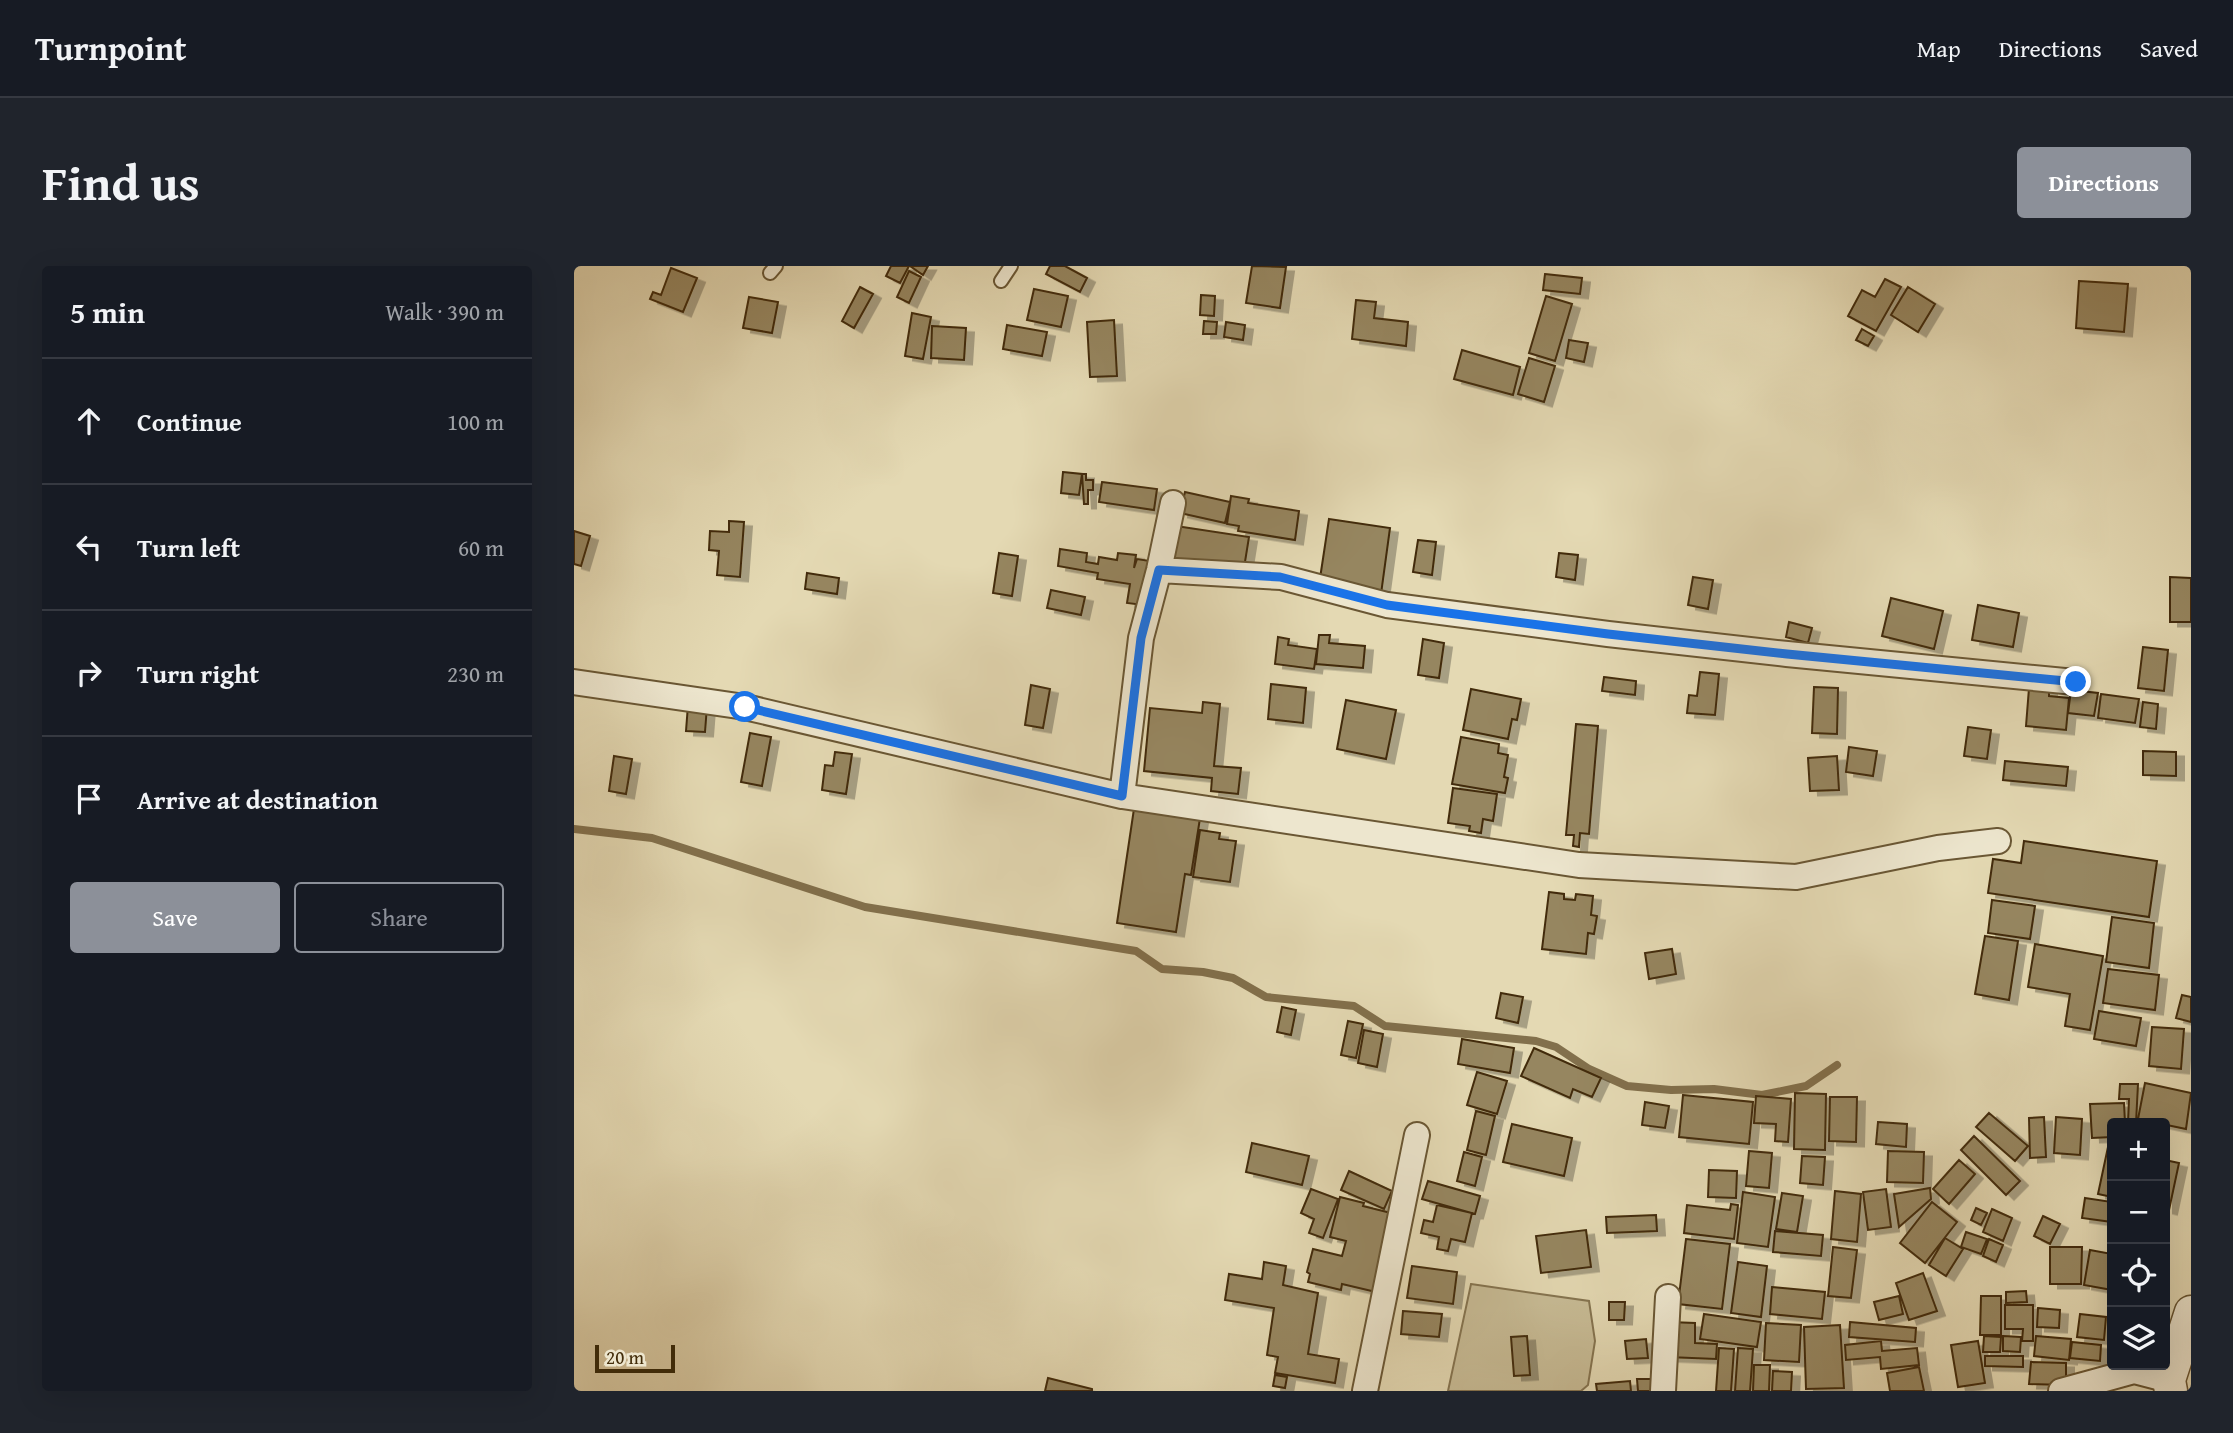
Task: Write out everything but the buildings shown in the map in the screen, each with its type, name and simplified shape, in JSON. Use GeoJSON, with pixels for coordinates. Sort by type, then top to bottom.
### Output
{"type":"FeatureCollection","features":[{"type":"Feature","properties":{"kind":"street"},"geometry":{"type":"LineString","coordinates":[[1122,796],[1141,638],[1173,503]]}},
{"type":"Feature","properties":{"kind":"street"},"geometry":{"type":"LineString","coordinates":[[1159,570],[1280,577],[1387,605],[1608,634],[2076,682]]}},
{"type":"Feature","properties":{"kind":"street"},"geometry":{"type":"LineString","coordinates":[[574,682],[745,707],[1122,796],[1579,865],[1796,877],[1938,848],[1998,841]]}},
{"type":"Feature","properties":{"kind":"street"},"geometry":{"type":"LineString","coordinates":[[1365,1391],[1417,1135]]}},
{"type":"Feature","properties":{"kind":"street"},"geometry":{"type":"LineString","coordinates":[[1663,1391],[1668,1297]]}},
{"type":"Feature","properties":{"kind":"street"},"geometry":{"type":"LineString","coordinates":[[2060,1391],[2134,1371],[2170,1386],[2191,1312]]}},
{"type":"Feature","properties":{"kind":"lane"},"geometry":{"type":"LineString","coordinates":[[1001,281],[1011,266]]}},
{"type":"Feature","properties":{"kind":"shaded area"},"geometry":{"type":"Polygon","coordinates":[[[1471,1284],[1589,1301],[1595,1341],[1588,1385],[1581,1391],[1448,1391],[1471,1284]]]}},
{"type":"Feature","properties":{"kind":"waterway"},"geometry":{"type":"LineString","coordinates":[[574,829],[652,838],[865,907],[1136,951],[1162,969],[1203,972],[1233,978],[1266,997],[1354,1006],[1385,1026],[1536,1041],[1556,1047],[1589,1069],[1627,1086],[1671,1090],[1714,1089],[1762,1095],[1806,1086],[1837,1065]]}},
{"type":"Feature","properties":{"kind":"route"},"geometry":{"type":"LineString","coordinates":[[745,707],[1122,796],[1141,638],[1159,570],[1280,577],[1387,605],[1608,634],[2076,682]]}}]}
